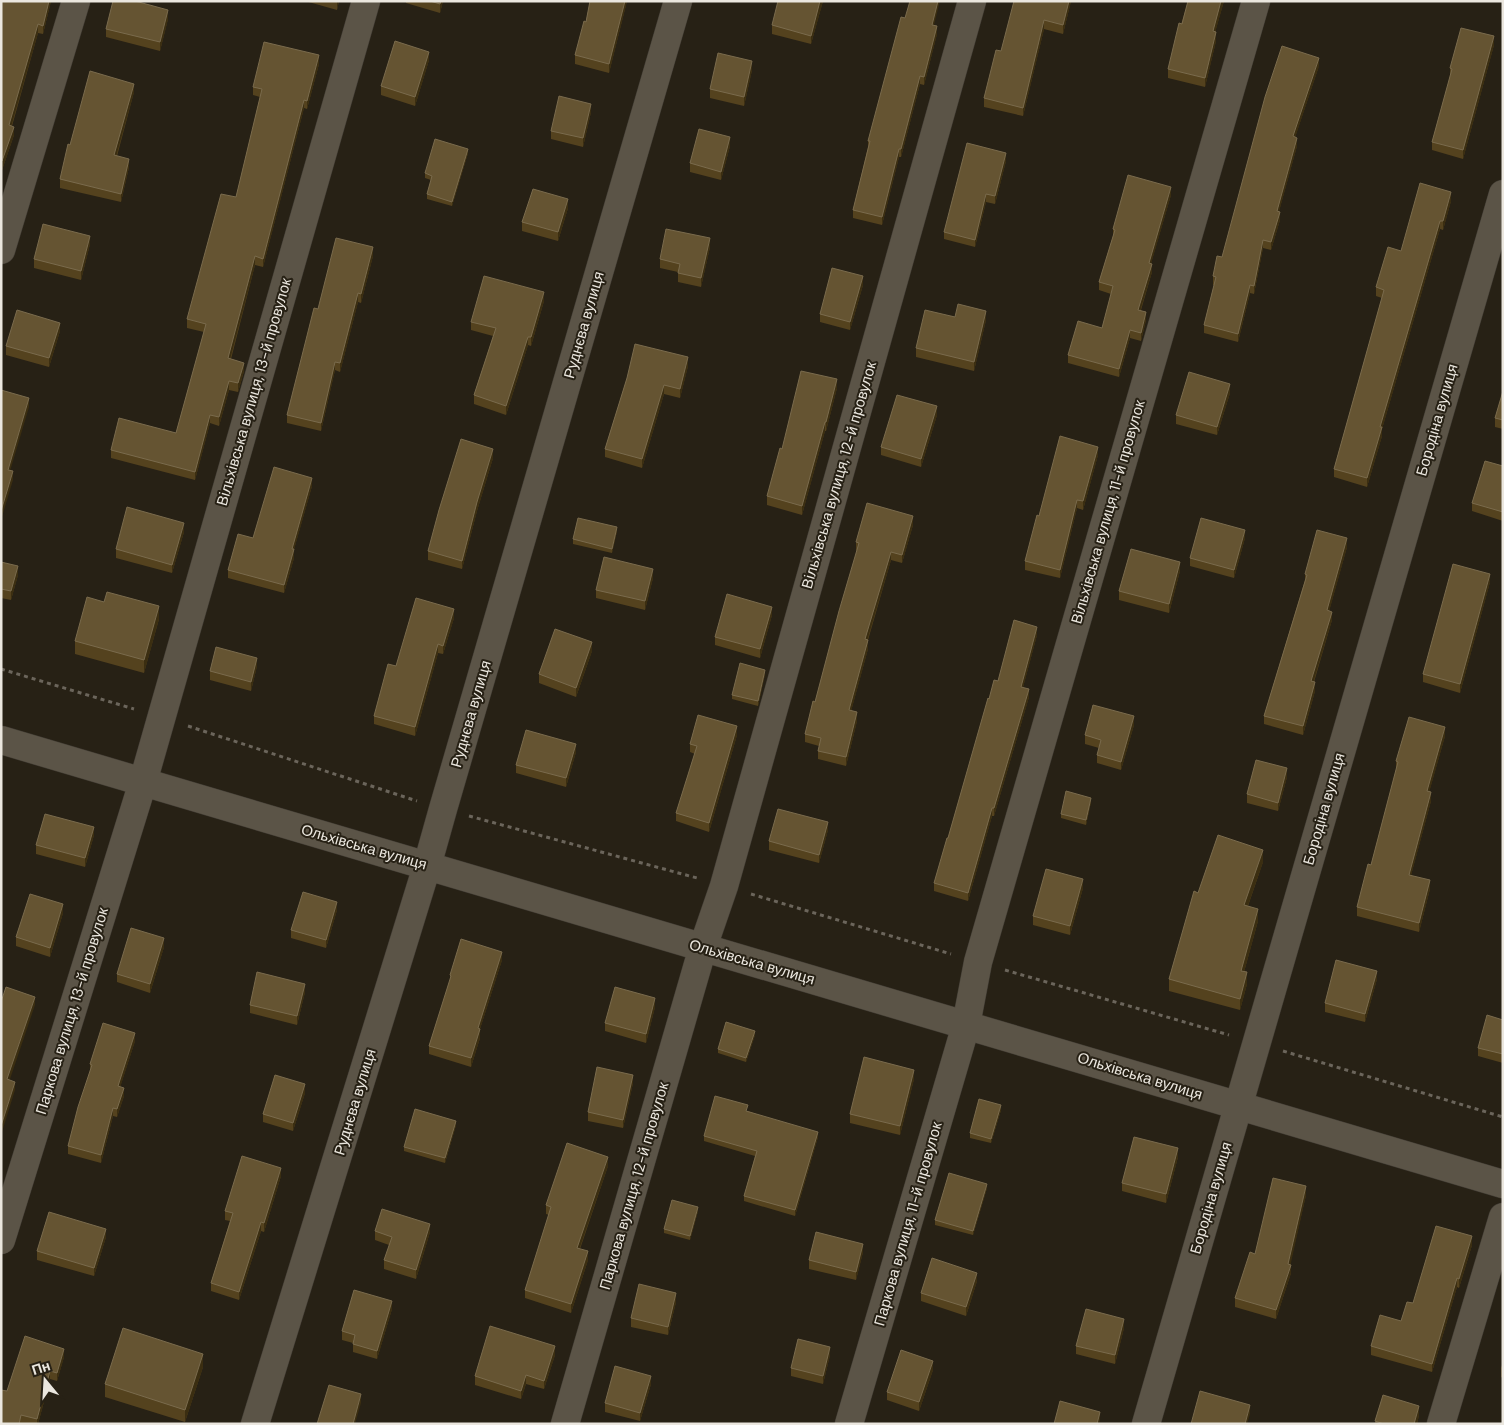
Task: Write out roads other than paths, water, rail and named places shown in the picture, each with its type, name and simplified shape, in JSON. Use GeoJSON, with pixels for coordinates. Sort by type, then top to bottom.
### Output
{"type":"FeatureCollection","features":[{"type":"Feature","properties":{"kind":"street"},"geometry":{"type":"LineString","coordinates":[[1,250],[76,1]]}},
{"type":"Feature","properties":{"kind":"street","name":"Вільхівська вулиця, 13-й провулок"},"geometry":{"type":"LineString","coordinates":[[143,782],[366,1]]}},
{"type":"Feature","properties":{"kind":"street","name":"Руднєва вулиця"},"geometry":{"type":"LineString","coordinates":[[255,1424],[427,866],[678,1]]}},
{"type":"Feature","properties":{"kind":"street","name":"Вільхівська вулиця, 12-й провулок"},"geometry":{"type":"LineString","coordinates":[[703,947],[730,867],[972,1]]}},
{"type":"Feature","properties":{"kind":"street","name":"Вільхівська вулиця, 11-й провулок"},"geometry":{"type":"LineString","coordinates":[[966,1025],[978,962],[1256,1]]}},
{"type":"Feature","properties":{"kind":"street","name":"Бородіна вулиця"},"geometry":{"type":"LineString","coordinates":[[1146,1424],[1503,194]]}},
{"type":"Feature","properties":{"kind":"street","name":"Ольхівська вулиця"},"geometry":{"type":"LineString","coordinates":[[1,740],[1503,1184]]}},
{"type":"Feature","properties":{"kind":"street","name":"Паркова вулиця, 13-й провулок"},"geometry":{"type":"LineString","coordinates":[[1,1240],[143,782]]}},
{"type":"Feature","properties":{"kind":"street","name":"Паркова вулиця, 12-й провулок"},"geometry":{"type":"LineString","coordinates":[[565,1424],[703,947]]}},
{"type":"Feature","properties":{"kind":"street","name":"Паркова вулиця, 11-й провулок"},"geometry":{"type":"LineString","coordinates":[[849,1424],[966,1025]]}},
{"type":"Feature","properties":{"kind":"street"},"geometry":{"type":"LineString","coordinates":[[1441,1424],[1503,1217]]}}]}
